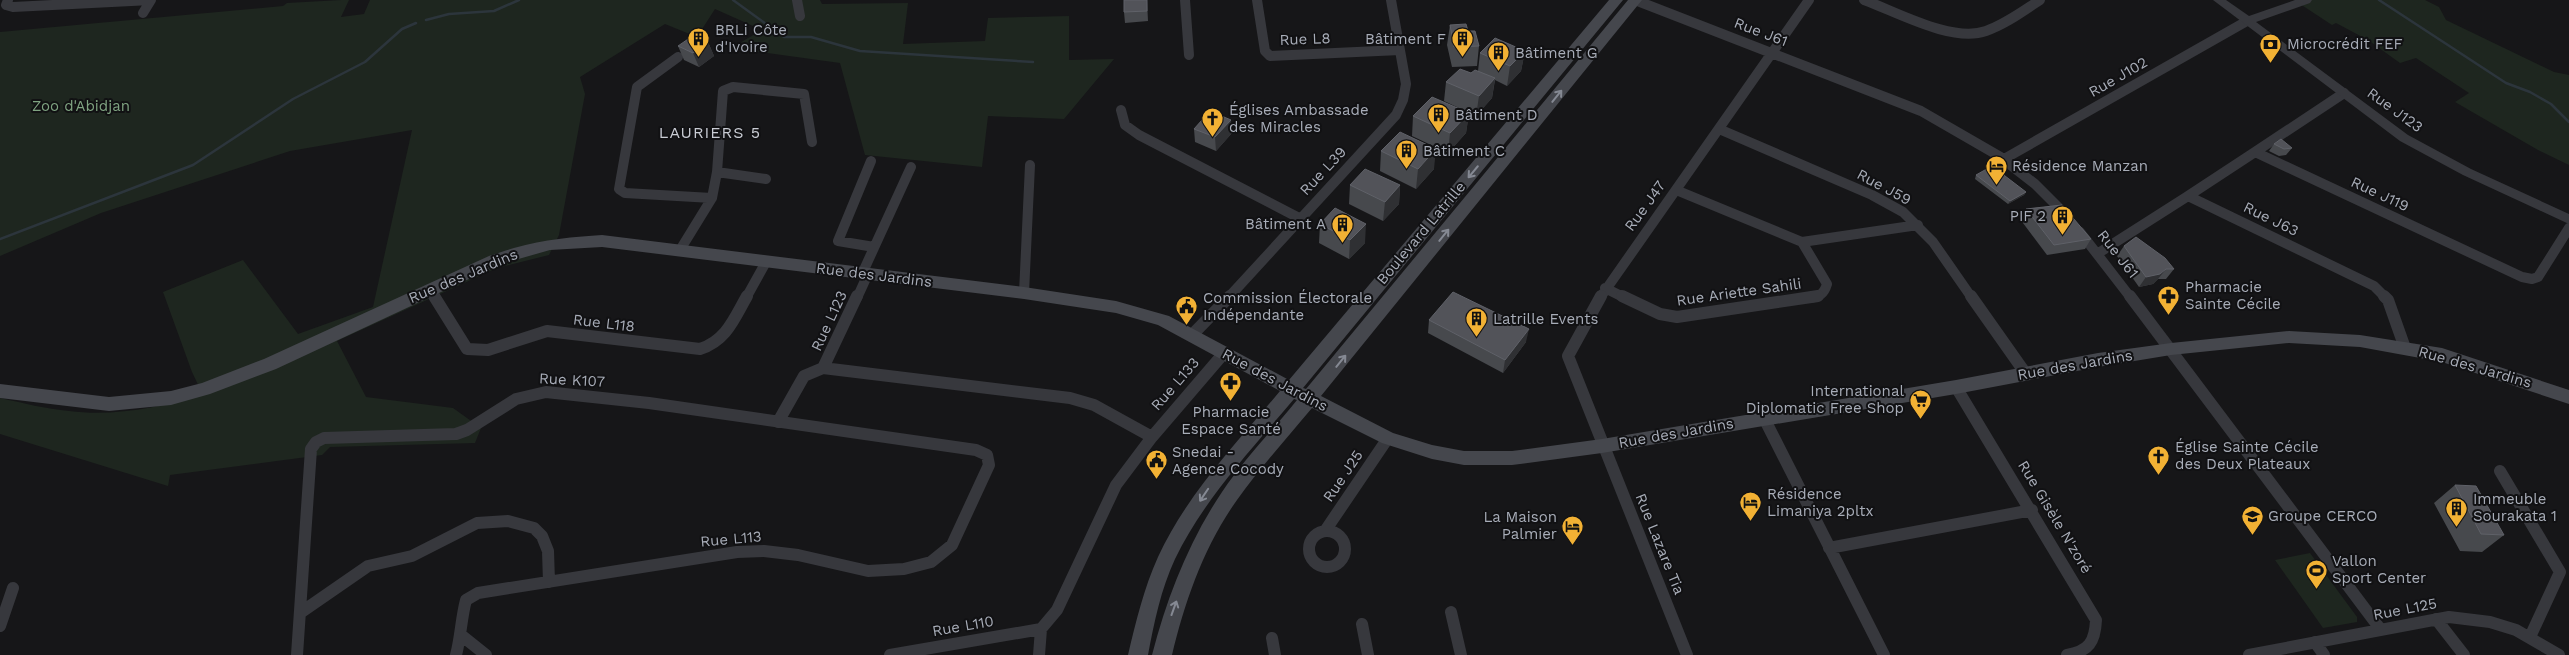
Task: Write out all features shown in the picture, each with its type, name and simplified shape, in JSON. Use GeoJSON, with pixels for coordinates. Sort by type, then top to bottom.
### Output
{"type":"FeatureCollection","features":[{"type":"Feature","properties":{"kind":"main road","name":"Boulevard Latrille"},"geometry":{"type":"LineString","coordinates":[[1138,655],[1147,615],[1162,570],[1186,522],[1211,486],[1616,0]]}},
{"type":"Feature","properties":{"kind":"main road","name":"Boulevard Latrille"},"geometry":{"type":"LineString","coordinates":[[1162,655],[1170,618],[1182,583],[1207,530],[1230,495],[1635,0]]}},
{"type":"Feature","properties":{"kind":"main road","name":"Rue des Jardins"},"geometry":{"type":"LineString","coordinates":[[0,391],[109,404],[171,398],[223,383],[270,364],[430,288],[495,260],[550,244],[602,241],[1024,293],[1141,313],[1192,334],[1290,389],[1388,438],[1451,456],[1490,459],[1602,446],[2171,349],[2289,337],[2360,340],[2405,348],[2477,365],[2569,397]]}},
{"type":"Feature","properties":{"kind":"street"},"geometry":{"type":"LineString","coordinates":[[8,0],[6,5],[13,8],[80,2],[151,0]]}},
{"type":"Feature","properties":{"kind":"street"},"geometry":{"type":"LineString","coordinates":[[143,13],[151,0]]}},
{"type":"Feature","properties":{"kind":"street"},"geometry":{"type":"LineString","coordinates":[[797,0],[800,16]]}},
{"type":"Feature","properties":{"kind":"street"},"geometry":{"type":"LineString","coordinates":[[1185,0],[1189,54]]}},
{"type":"Feature","properties":{"kind":"street","name":"Rue L8"},"geometry":{"type":"LineString","coordinates":[[1257,0],[1265,52],[1270,56],[1400,50]]}},
{"type":"Feature","properties":{"kind":"street","name":"Rue L39"},"geometry":{"type":"LineString","coordinates":[[1192,334],[1260,267],[1300,219],[1396,115],[1403,100],[1406,84],[1391,0]]}},
{"type":"Feature","properties":{"kind":"street","name":"Rue J61"},"geometry":{"type":"LineString","coordinates":[[1635,0],[1921,111],[1954,128],[2004,159],[2057,206],[2097,254],[2171,349],[2381,630]]}},
{"type":"Feature","properties":{"kind":"street","name":"Rue J47"},"geometry":{"type":"LineString","coordinates":[[1602,446],[1568,356],[1605,288],[1809,0]]}},
{"type":"Feature","properties":{"kind":"street"},"geometry":{"type":"LineString","coordinates":[[1864,0],[1947,30],[1969,34],[1992,28],[2040,0]]}},
{"type":"Feature","properties":{"kind":"street","name":"Rue J123"},"geometry":{"type":"LineString","coordinates":[[2218,0],[2404,138],[2433,155],[2569,219]]}},
{"type":"Feature","properties":{"kind":"street"},"geometry":{"type":"LineString","coordinates":[[2247,21],[2306,0]]}},
{"type":"Feature","properties":{"kind":"street","name":"Rue J102"},"geometry":{"type":"LineString","coordinates":[[2004,159],[2247,21]]}},
{"type":"Feature","properties":{"kind":"street"},"geometry":{"type":"LineString","coordinates":[[678,57],[637,87],[619,189],[625,193],[712,198]]}},
{"type":"Feature","properties":{"kind":"street"},"geometry":{"type":"LineString","coordinates":[[680,250],[712,198],[717,172],[723,92],[727,88],[804,94],[812,142]]}},
{"type":"Feature","properties":{"kind":"street"},"geometry":{"type":"LineString","coordinates":[[2097,254],[2344,93]]}},
{"type":"Feature","properties":{"kind":"street"},"geometry":{"type":"LineString","coordinates":[[1121,110],[1125,125],[1139,135],[1300,219]]}},
{"type":"Feature","properties":{"kind":"street","name":"Rue J59"},"geometry":{"type":"LineString","coordinates":[[1719,129],[1872,195],[1903,212],[1918,225],[1946,260],[2026,374]]}},
{"type":"Feature","properties":{"kind":"street","name":"Rue J119"},"geometry":{"type":"LineString","coordinates":[[2254,152],[2522,277],[2532,279],[2538,277],[2569,228]]}},
{"type":"Feature","properties":{"kind":"street"},"geometry":{"type":"LineString","coordinates":[[871,161],[838,241],[874,247]]}},
{"type":"Feature","properties":{"kind":"street"},"geometry":{"type":"LineString","coordinates":[[1024,293],[1030,165]]}},
{"type":"Feature","properties":{"kind":"street","name":"Rue L123"},"geometry":{"type":"LineString","coordinates":[[778,422],[804,376],[823,368],[865,274],[874,247],[911,167]]}},
{"type":"Feature","properties":{"kind":"street"},"geometry":{"type":"LineString","coordinates":[[717,172],[766,179]]}},
{"type":"Feature","properties":{"kind":"street"},"geometry":{"type":"LineString","coordinates":[[1676,190],[1802,242],[1918,225]]}},
{"type":"Feature","properties":{"kind":"street","name":"Rue J63"},"geometry":{"type":"LineString","coordinates":[[2188,196],[2374,286],[2388,300],[2405,348]]}},
{"type":"Feature","properties":{"kind":"street","name":"Rue Ariette Sahili"},"geometry":{"type":"LineString","coordinates":[[1605,288],[1660,314],[1677,317],[1820,296],[1825,291],[1827,284],[1802,242]]}},
{"type":"Feature","properties":{"kind":"street","name":"Rue L118"},"geometry":{"type":"LineString","coordinates":[[430,288],[467,349],[478,352],[496,349],[533,332],[547,331],[700,349],[713,345],[724,336],[766,262]]}},
{"type":"Feature","properties":{"kind":"street","name":"Rue L133"},"geometry":{"type":"LineString","coordinates":[[1040,629],[1057,610],[1116,485],[1152,437],[1224,353]]}},
{"type":"Feature","properties":{"kind":"street"},"geometry":{"type":"LineString","coordinates":[[823,368],[1070,398],[1094,405],[1152,437]]}},
{"type":"Feature","properties":{"kind":"street","name":"Rue Gisèle N'zoré"},"geometry":{"type":"LineString","coordinates":[[1956,387],[2032,510],[2096,620],[2096,637],[2089,648],[2067,655]]}},
{"type":"Feature","properties":{"kind":"street","name":"Rue K107"},"geometry":{"type":"LineString","coordinates":[[297,655],[311,449],[316,442],[324,438],[456,434],[467,430],[516,399],[546,392],[649,403],[976,450],[987,455]]}},
{"type":"Feature","properties":{"kind":"street"},"geometry":{"type":"LineString","coordinates":[[1764,418],[1884,655]]}},
{"type":"Feature","properties":{"kind":"street","name":"Rue J25"},"geometry":{"type":"LineString","coordinates":[[1325,531],[1388,438]]}},
{"type":"Feature","properties":{"kind":"street","name":"Rue Lazare Tia"},"geometry":{"type":"LineString","coordinates":[[1602,446],[1686,655]]}},
{"type":"Feature","properties":{"kind":"street","name":"Rue L113"},"geometry":{"type":"LineString","coordinates":[[456,655],[460,635],[459,626],[466,600],[471,596],[737,552],[764,551],[798,555],[868,571],[904,569],[931,562],[952,546],[989,465],[987,455]]}},
{"type":"Feature","properties":{"kind":"street"},"geometry":{"type":"LineString","coordinates":[[2500,471],[2564,572],[2530,638]]}},
{"type":"Feature","properties":{"kind":"street"},"geometry":{"type":"LineString","coordinates":[[1829,548],[2032,510]]}},
{"type":"Feature","properties":{"kind":"street"},"geometry":{"type":"LineString","coordinates":[[300,612],[368,566],[412,556],[477,523],[508,521],[522,523],[534,528],[542,536],[548,551],[549,582]]}},
{"type":"Feature","properties":{"kind":"street"},"geometry":{"type":"LineString","coordinates":[[0,626],[13,588]]}},
{"type":"Feature","properties":{"kind":"street"},"geometry":{"type":"LineString","coordinates":[[1451,612],[1461,655]]}},
{"type":"Feature","properties":{"kind":"street","name":"Rue L125"},"geometry":{"type":"LineString","coordinates":[[2249,655],[2436,619],[2468,617],[2490,622],[2530,638],[2559,655]]}},
{"type":"Feature","properties":{"kind":"street"},"geometry":{"type":"LineString","coordinates":[[2436,619],[2464,655]]}},
{"type":"Feature","properties":{"kind":"street"},"geometry":{"type":"LineString","coordinates":[[1362,624],[1368,655]]}},
{"type":"Feature","properties":{"kind":"street"},"geometry":{"type":"LineString","coordinates":[[1039,655],[1040,629]]}},
{"type":"Feature","properties":{"kind":"street","name":"Rue L110"},"geometry":{"type":"LineString","coordinates":[[890,655],[1040,629]]}},
{"type":"Feature","properties":{"kind":"street"},"geometry":{"type":"LineString","coordinates":[[460,635],[486,655]]}},
{"type":"Feature","properties":{"kind":"street"},"geometry":{"type":"LineString","coordinates":[[1272,638],[1275,655]]}},
{"type":"Feature","properties":{"kind":"street"},"geometry":{"type":"LineString","coordinates":[[2315,642],[2324,655]]}},
{"type":"Feature","properties":{"kind":"green space","name":"Zoo d'Abidjan"},"geometry":{"type":"Polygon","coordinates":[[[349,0],[341,17],[364,14],[370,0],[820,0],[822,4],[908,3],[903,44],[985,41],[988,18],[1069,16],[1069,60],[1114,59],[1064,119],[988,116],[982,167],[865,155],[840,63],[731,48],[762,30],[715,9],[697,37],[665,24],[580,77],[585,94],[559,235],[549,255],[497,268],[337,341],[366,397],[453,408],[481,428],[475,443],[330,447],[322,455],[170,475],[168,486],[0,434],[0,398],[60,410],[103,413],[154,407],[203,395],[192,372],[163,292],[243,260],[298,334],[373,307],[412,130],[290,151],[101,213],[0,256],[0,32],[283,6],[287,3],[349,0]]]}},
{"type":"Feature","properties":{"kind":"green space"},"geometry":{"type":"Polygon","coordinates":[[[2294,0],[2425,0],[2439,7],[2446,20],[2554,72],[2569,75],[2569,165],[2538,150],[2455,102],[2469,93],[2416,58],[2400,63],[2368,40],[2336,23],[2332,25],[2294,0]]]}},
{"type":"Feature","properties":{"kind":"green space","name":"Vallon Sport Center"},"geometry":{"type":"Polygon","coordinates":[[[2310,553],[2357,617],[2357,622],[2323,628],[2275,560],[2310,553]]]}},
{"type":"Feature","properties":{"kind":"building"},"geometry":{"type":"Polygon","coordinates":[[[1124,0],[1147,0],[1147,11],[1124,12],[1124,0]]]}},
{"type":"Feature","properties":{"kind":"building"},"geometry":{"type":"Polygon","coordinates":[[[1466,24],[1468,31],[1475,31],[1479,46],[1454,47],[1450,25],[1466,24]]]}},
{"type":"Feature","properties":{"kind":"building"},"geometry":{"type":"Polygon","coordinates":[[[694,35],[708,42],[693,53],[678,46],[694,35]]]}},
{"type":"Feature","properties":{"kind":"building"},"geometry":{"type":"Polygon","coordinates":[[[1495,38],[1525,51],[1510,66],[1480,53],[1495,38]]]}},
{"type":"Feature","properties":{"kind":"building"},"geometry":{"type":"Polygon","coordinates":[[[1460,69],[1471,73],[1475,70],[1495,78],[1479,96],[1446,82],[1460,69]]]}},
{"type":"Feature","properties":{"kind":"building"},"geometry":{"type":"Polygon","coordinates":[[[1432,97],[1469,113],[1450,133],[1413,116],[1432,97]]]}},
{"type":"Feature","properties":{"kind":"building"},"geometry":{"type":"Polygon","coordinates":[[[1210,111],[1231,120],[1215,137],[1194,129],[1210,111]]]}},
{"type":"Feature","properties":{"kind":"building"},"geometry":{"type":"Polygon","coordinates":[[[1400,132],[1436,149],[1418,169],[1381,151],[1400,132]]]}},
{"type":"Feature","properties":{"kind":"building"},"geometry":{"type":"Polygon","coordinates":[[[2281,139],[2292,148],[2284,149],[2274,144],[2281,139]]]}},
{"type":"Feature","properties":{"kind":"building"},"geometry":{"type":"Polygon","coordinates":[[[1992,166],[2026,192],[2010,201],[1976,175],[1992,166]]]}},
{"type":"Feature","properties":{"kind":"building"},"geometry":{"type":"Polygon","coordinates":[[[1365,169],[1400,185],[1385,202],[1350,185],[1365,169]]]}},
{"type":"Feature","properties":{"kind":"building"},"geometry":{"type":"Polygon","coordinates":[[[2062,205],[2091,239],[2054,245],[2026,209],[2062,205]]]}},
{"type":"Feature","properties":{"kind":"building"},"geometry":{"type":"Polygon","coordinates":[[[1335,208],[1366,224],[1350,240],[1320,224],[1335,208]]]}},
{"type":"Feature","properties":{"kind":"building"},"geometry":{"type":"Polygon","coordinates":[[[2136,237],[2165,258],[2174,269],[2166,269],[2160,274],[2146,277],[2124,246],[2136,237]]]}},
{"type":"Feature","properties":{"kind":"building","name":"Latrille Events"},"geometry":{"type":"Polygon","coordinates":[[[1453,292],[1529,329],[1505,360],[1429,320],[1453,292]]]}},
{"type":"Feature","properties":{"kind":"building"},"geometry":{"type":"Polygon","coordinates":[[[2455,485],[2476,486],[2504,535],[2481,534],[2455,485]]]}},
{"type":"Feature","properties":{"kind":"waterway"},"geometry":{"type":"LineString","coordinates":[[426,20],[449,14],[494,11],[519,0]]}},
{"type":"Feature","properties":{"kind":"waterway"},"geometry":{"type":"LineString","coordinates":[[733,0],[784,37],[811,37],[860,51],[1033,62]]}},
{"type":"Feature","properties":{"kind":"waterway"},"geometry":{"type":"LineString","coordinates":[[2379,0],[2506,83],[2530,92],[2551,104],[2569,122]]}},
{"type":"Feature","properties":{"kind":"waterway"},"geometry":{"type":"LineString","coordinates":[[0,239],[193,165],[293,99],[365,62],[402,29],[416,23]]}},
{"type":"Feature","properties":{"kind":"place","name":"BRLi Côte d'Ivoire"},"geometry":{"type":"Point","coordinates":[699,58]}},
{"type":"Feature","properties":{"kind":"place","name":"Bâtiment F"},"geometry":{"type":"Point","coordinates":[1462,58]}},
{"type":"Feature","properties":{"kind":"place","name":"Microcrédit FEF"},"geometry":{"type":"Point","coordinates":[2271,63]}},
{"type":"Feature","properties":{"kind":"place","name":"Bâtiment G"},"geometry":{"type":"Point","coordinates":[1499,72]}},
{"type":"Feature","properties":{"kind":"place","name":"Bâtiment D"},"geometry":{"type":"Point","coordinates":[1439,134]}},
{"type":"Feature","properties":{"kind":"place","name":"Églises Ambassade des Miracles"},"geometry":{"type":"Point","coordinates":[1213,138]}},
{"type":"Feature","properties":{"kind":"place","name":"Bâtiment C"},"geometry":{"type":"Point","coordinates":[1407,170]}},
{"type":"Feature","properties":{"kind":"place","name":"Résidence Manzan"},"geometry":{"type":"Point","coordinates":[1996,185]}},
{"type":"Feature","properties":{"kind":"place","name":"PIF 2"},"geometry":{"type":"Point","coordinates":[2062,235]}},
{"type":"Feature","properties":{"kind":"place","name":"Bâtiment A"},"geometry":{"type":"Point","coordinates":[1342,243]}},
{"type":"Feature","properties":{"kind":"place","name":"Pharmacie Sainte Cécile"},"geometry":{"type":"Point","coordinates":[2169,315]}},
{"type":"Feature","properties":{"kind":"place","name":"Commission Électorale Indépendante"},"geometry":{"type":"Point","coordinates":[1187,326]}},
{"type":"Feature","properties":{"kind":"place","name":"Latrille Events"},"geometry":{"type":"Point","coordinates":[1477,338]}},
{"type":"Feature","properties":{"kind":"place","name":"Pharmacie Espace Santé"},"geometry":{"type":"Point","coordinates":[1231,402]}},
{"type":"Feature","properties":{"kind":"place","name":"International Diplomatic Free Shop"},"geometry":{"type":"Point","coordinates":[1920,419]}},
{"type":"Feature","properties":{"kind":"place","name":"Église Sainte Cécile des Deux Plateaux"},"geometry":{"type":"Point","coordinates":[2159,475]}},
{"type":"Feature","properties":{"kind":"place","name":"Snedai - Agence Cocody"},"geometry":{"type":"Point","coordinates":[1156,480]}},
{"type":"Feature","properties":{"kind":"place","name":"Résidence Limaniya 2pltx"},"geometry":{"type":"Point","coordinates":[1751,522]}},
{"type":"Feature","properties":{"kind":"place","name":"Immeuble Sourakata 1"},"geometry":{"type":"Point","coordinates":[2457,527]}},
{"type":"Feature","properties":{"kind":"place","name":"Groupe CERCO"},"geometry":{"type":"Point","coordinates":[2252,535]}},
{"type":"Feature","properties":{"kind":"place","name":"La Maison Palmier"},"geometry":{"type":"Point","coordinates":[1573,545]}},
{"type":"Feature","properties":{"kind":"place","name":"Vallon Sport Center"},"geometry":{"type":"Point","coordinates":[2316,589]}},
{"type":"Feature","properties":{"kind":"district","name":"LAURIERS 5"},"geometry":{"type":"Point","coordinates":[710,132]}}]}
